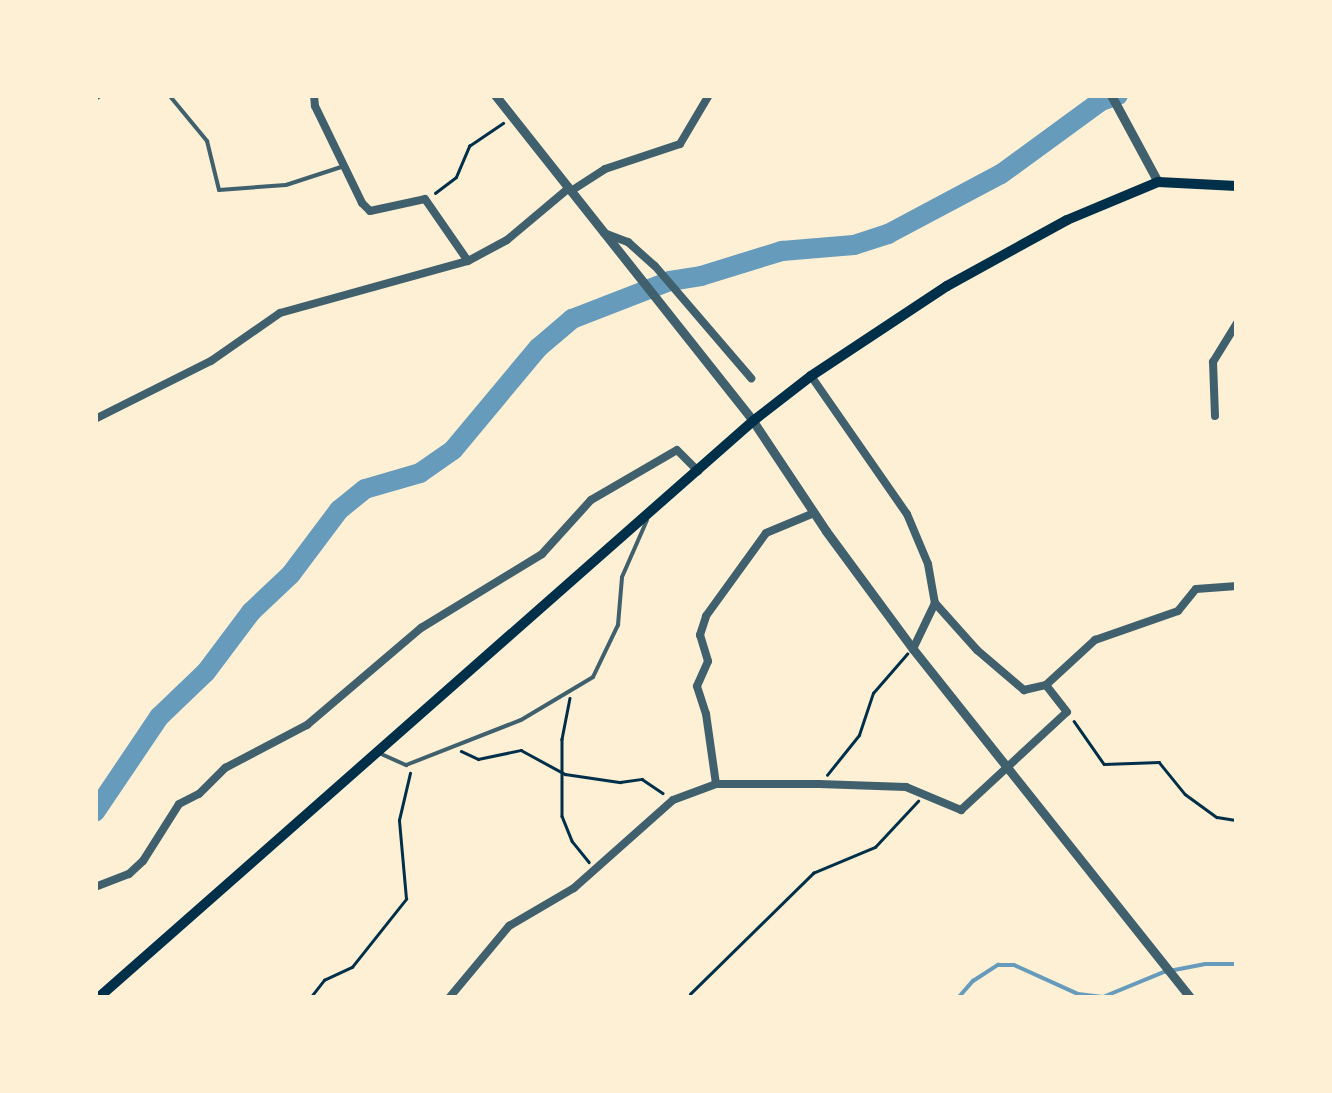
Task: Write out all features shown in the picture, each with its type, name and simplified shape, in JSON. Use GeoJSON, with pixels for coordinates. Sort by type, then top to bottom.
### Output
{"type":"FeatureCollection","features":[{"type":"Feature","properties":{"kind":"main road"},"geometry":{"type":"LineString","coordinates":[[98,998],[650,516],[753,421],[811,376],[1006,250],[1158,182],[1237,186]]}},
{"type":"Feature","properties":{"kind":"street"},"geometry":{"type":"LineString","coordinates":[[314,95],[315,106],[344,166],[370,210],[425,199],[468,261]]}},
{"type":"Feature","properties":{"kind":"street"},"geometry":{"type":"LineString","coordinates":[[495,95],[753,421],[912,649],[1190,996]]}},
{"type":"Feature","properties":{"kind":"street"},"geometry":{"type":"LineString","coordinates":[[1111,95],[1158,182]]}},
{"type":"Feature","properties":{"kind":"street"},"geometry":{"type":"LineString","coordinates":[[95,419],[211,361],[280,313],[468,261],[507,240],[570,190],[604,170],[680,144],[706,96]]}},
{"type":"Feature","properties":{"kind":"street"},"geometry":{"type":"LineString","coordinates":[[604,233],[628,242],[655,266],[751,378]]}},
{"type":"Feature","properties":{"kind":"street"},"geometry":{"type":"LineString","coordinates":[[1214,416],[1213,362],[1237,323]]}},
{"type":"Feature","properties":{"kind":"street"},"geometry":{"type":"LineString","coordinates":[[811,376],[907,514],[928,564],[936,603],[977,650],[1024,690],[1046,685],[1095,640],[1178,611],[1196,589],[1237,586]]}},
{"type":"Feature","properties":{"kind":"street"},"geometry":{"type":"LineString","coordinates":[[95,887],[128,874],[143,860],[179,804],[199,794],[224,768],[307,725],[421,628],[542,554],[591,500],[677,450],[698,471]]}},
{"type":"Feature","properties":{"kind":"street"},"geometry":{"type":"LineString","coordinates":[[716,784],[710,731],[697,686],[708,661],[700,635],[706,616],[766,533],[814,513]]}},
{"type":"Feature","properties":{"kind":"street"},"geometry":{"type":"LineString","coordinates":[[912,649],[936,603]]}},
{"type":"Feature","properties":{"kind":"street"},"geometry":{"type":"LineString","coordinates":[[449,998],[509,926],[574,888],[672,800],[716,784],[819,784],[906,788],[961,810],[1067,712],[1046,685]]}},
{"type":"Feature","properties":{"kind":"lane"},"geometry":{"type":"LineString","coordinates":[[169,95],[207,142],[219,190],[286,185],[344,166]]}},
{"type":"Feature","properties":{"kind":"lane"},"geometry":{"type":"LineString","coordinates":[[379,753],[394,763],[412,762],[522,720],[593,677],[618,625],[622,577],[650,516]]}},
{"type":"Feature","properties":{"kind":"path"},"geometry":{"type":"LineString","coordinates":[[425,199],[456,177],[469,146],[513,117]]}},
{"type":"Feature","properties":{"kind":"path"},"geometry":{"type":"LineString","coordinates":[[819,784],[860,735],[874,694],[912,649]]}},
{"type":"Feature","properties":{"kind":"path"},"geometry":{"type":"LineString","coordinates":[[570,692],[562,740],[562,816],[568,832],[595,869]]}},
{"type":"Feature","properties":{"kind":"path"},"geometry":{"type":"LineString","coordinates":[[1067,712],[1104,764],[1159,762],[1185,794],[1217,817],[1237,820]]}},
{"type":"Feature","properties":{"kind":"path"},"geometry":{"type":"LineString","coordinates":[[453,747],[478,759],[521,750],[565,774],[620,782],[642,778],[672,800]]}},
{"type":"Feature","properties":{"kind":"path"},"geometry":{"type":"LineString","coordinates":[[310,998],[324,980],[352,967],[406,899],[399,820],[412,762]]}},
{"type":"Feature","properties":{"kind":"path"},"geometry":{"type":"LineString","coordinates":[[690,994],[813,873],[875,846],[922,794]]}},
{"type":"Feature","properties":{"kind":"waterway"},"geometry":{"type":"LineString","coordinates":[[95,812],[159,717],[206,672],[251,612],[291,574],[339,510],[365,489],[420,473],[453,450],[538,348],[572,319],[670,281],[701,276],[782,251],[854,245],[888,234],[1001,174],[1101,101],[1118,95]]}},
{"type":"Feature","properties":{"kind":"waterway"},"geometry":{"type":"LineString","coordinates":[[958,998],[973,981],[998,965],[1014,965],[1078,994],[1103,997],[1164,972],[1205,964],[1237,964]]}}]}
